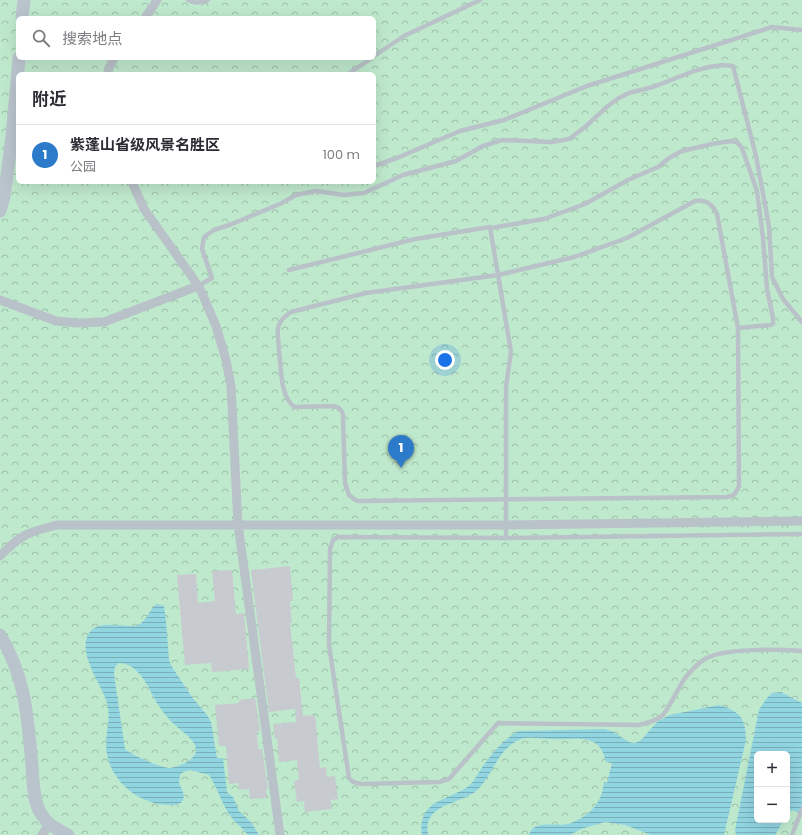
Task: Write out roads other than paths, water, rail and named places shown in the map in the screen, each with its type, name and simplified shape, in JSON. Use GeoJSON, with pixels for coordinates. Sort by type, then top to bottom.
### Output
{"type":"FeatureCollection","features":[{"type":"Feature","properties":{"kind":"street"},"geometry":{"type":"LineString","coordinates":[[22,16],[24,0]]}},
{"type":"Feature","properties":{"kind":"street"},"geometry":{"type":"LineString","coordinates":[[146,16],[157,0]]}},
{"type":"Feature","properties":{"kind":"street"},"geometry":{"type":"LineString","coordinates":[[18,72],[19,60]]}},
{"type":"Feature","properties":{"kind":"street"},"geometry":{"type":"LineString","coordinates":[[108,72],[113,60]]}},
{"type":"Feature","properties":{"kind":"street"},"geometry":{"type":"LineString","coordinates":[[0,211],[4,197],[12,138],[16,92]]}},
{"type":"Feature","properties":{"kind":"street"},"geometry":{"type":"LineString","coordinates":[[133,184],[144,209],[198,286],[216,326],[232,386],[238,524],[280,835]]}},
{"type":"Feature","properties":{"kind":"street"},"geometry":{"type":"LineString","coordinates":[[0,300],[56,321],[77,323],[104,322],[198,286]]}},
{"type":"Feature","properties":{"kind":"street"},"geometry":{"type":"LineString","coordinates":[[0,556],[19,537],[32,531],[57,525],[506,525],[802,521]]}},
{"type":"Feature","properties":{"kind":"street"},"geometry":{"type":"LineString","coordinates":[[0,635],[9,650],[22,683],[28,719],[35,797],[45,830],[68,835]]}},
{"type":"Feature","properties":{"kind":"lane"},"geometry":{"type":"LineString","coordinates":[[188,0],[191,2],[208,0]]}},
{"type":"Feature","properties":{"kind":"lane"},"geometry":{"type":"LineString","coordinates":[[376,55],[404,36],[480,0]]}},
{"type":"Feature","properties":{"kind":"lane"},"geometry":{"type":"LineString","coordinates":[[376,165],[460,131],[504,120],[587,86],[765,29],[772,27],[802,30]]}},
{"type":"Feature","properties":{"kind":"lane"},"geometry":{"type":"LineString","coordinates":[[351,72],[369,60]]}},
{"type":"Feature","properties":{"kind":"lane"},"geometry":{"type":"LineString","coordinates":[[198,286],[212,278],[202,246],[204,237],[210,232],[282,203],[296,195],[316,191],[344,195],[364,193],[403,175],[456,161],[483,146],[502,140],[552,142],[569,139],[619,98],[629,93],[653,87],[694,71],[723,65],[733,66],[756,156],[769,226],[772,277],[783,299],[802,322]]}},
{"type":"Feature","properties":{"kind":"lane"},"geometry":{"type":"LineString","coordinates":[[289,270],[415,239],[544,219],[585,204],[628,180],[658,166],[682,151],[712,144],[737,142],[742,148],[757,192],[763,238],[767,289],[773,318],[773,324],[770,325],[738,328]]}},
{"type":"Feature","properties":{"kind":"lane"},"geometry":{"type":"LineString","coordinates":[[695,201],[702,201],[711,204],[720,223],[738,328],[739,487],[734,495],[506,500],[357,501],[349,495],[344,483],[342,412],[336,406],[299,408],[293,406],[289,402],[282,380],[278,329],[282,319],[291,312],[366,293],[498,275],[574,257],[627,238],[695,201]]}},
{"type":"Feature","properties":{"kind":"lane"},"geometry":{"type":"LineString","coordinates":[[491,228],[510,352],[506,387],[506,538]]}},
{"type":"Feature","properties":{"kind":"lane"},"geometry":{"type":"LineString","coordinates":[[802,534],[506,538],[338,537],[333,540],[330,548],[329,645],[349,778],[353,782],[362,784],[439,782],[449,779],[498,723],[639,725],[650,722],[659,719],[663,715],[686,678],[697,666],[708,658],[725,653],[743,651],[802,651]]}},
{"type":"Feature","properties":{"kind":"lane"},"geometry":{"type":"LineString","coordinates":[[792,835],[802,809]]}},
{"type":"Feature","properties":{"kind":"water"},"geometry":{"type":"Polygon","coordinates":[[[157,604],[164,606],[169,660],[172,667],[211,722],[217,758],[223,758],[227,792],[233,797],[239,811],[251,822],[259,835],[248,835],[231,817],[209,775],[190,770],[181,773],[179,782],[184,798],[182,802],[178,804],[167,805],[155,803],[134,794],[117,778],[111,768],[106,745],[108,708],[104,695],[88,660],[86,643],[88,635],[92,630],[102,625],[138,625],[157,604]],[[119,663],[115,667],[114,674],[125,749],[128,752],[153,764],[170,768],[182,765],[190,760],[195,754],[196,750],[194,743],[165,715],[147,684],[138,672],[126,664],[119,663]]]}},
{"type":"Feature","properties":{"kind":"water"},"geometry":{"type":"Polygon","coordinates":[[[781,692],[802,703],[802,815],[793,810],[790,812],[790,751],[754,751],[754,823],[782,823],[775,835],[736,835],[735,830],[759,710],[772,693],[781,692]]]}},
{"type":"Feature","properties":{"kind":"water"},"geometry":{"type":"Polygon","coordinates":[[[719,705],[732,710],[740,716],[746,732],[746,740],[724,835],[651,835],[625,825],[605,822],[581,829],[570,835],[529,835],[535,827],[540,825],[568,824],[577,821],[590,812],[600,798],[604,782],[607,783],[612,763],[606,762],[601,749],[597,744],[591,741],[582,739],[525,738],[520,739],[508,747],[498,759],[481,787],[475,792],[436,811],[430,817],[428,835],[422,835],[422,821],[428,809],[436,802],[461,791],[471,784],[489,758],[507,739],[518,731],[604,729],[612,731],[629,742],[635,743],[641,740],[658,721],[670,715],[719,705]]]}},
{"type":"Feature","properties":{"kind":"place","name":"紫蓬山省级风景名胜区"},"geometry":{"type":"Point","coordinates":[401,468]}}]}
